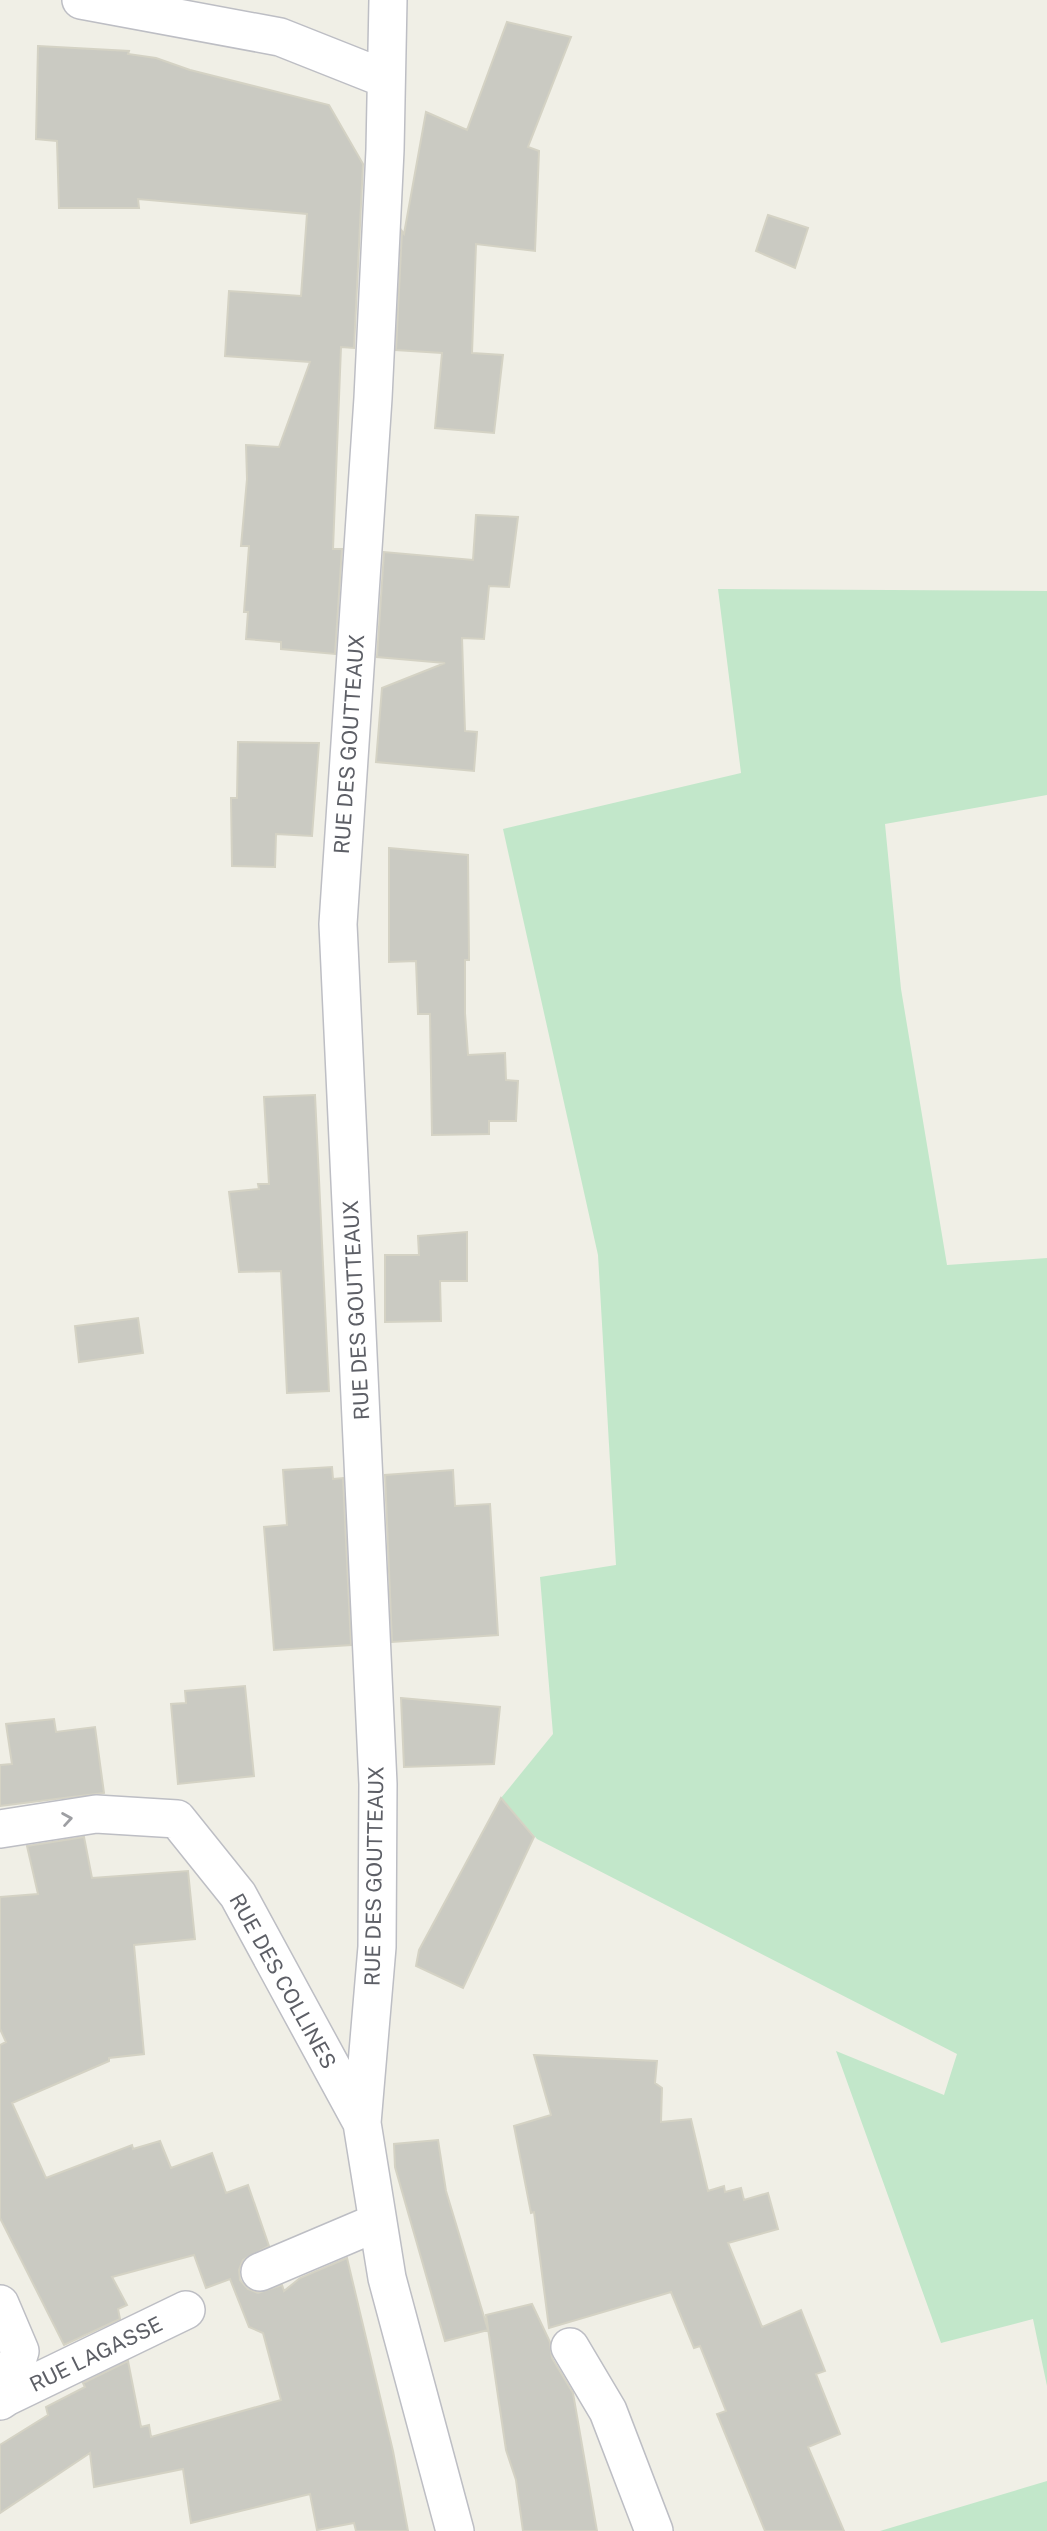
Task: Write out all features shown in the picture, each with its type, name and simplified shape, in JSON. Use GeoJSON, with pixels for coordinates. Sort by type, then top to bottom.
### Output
{"type":"FeatureCollection","features":[{"type":"Feature","properties":{"kind":"street"},"geometry":{"type":"LineString","coordinates":[[80,0],[280,37],[386,79]]}},
{"type":"Feature","properties":{"kind":"street","name":"RUE DES GOUTTEAUX"},"geometry":{"type":"LineString","coordinates":[[388,0],[373,398],[338,924],[378,1784],[377,1947],[362,2123],[387,2278],[455,2531]]}},
{"type":"Feature","properties":{"kind":"street","name":"RUE DES COLLINES"},"geometry":{"type":"LineString","coordinates":[[0,1829],[96,1814],[177,1819],[238,1895],[362,2123]]}},
{"type":"Feature","properties":{"kind":"street"},"geometry":{"type":"LineString","coordinates":[[260,2273],[378,2222]]}},
{"type":"Feature","properties":{"kind":"street","name":"RUE LAGASSE"},"geometry":{"type":"LineString","coordinates":[[0,2304],[20,2351],[3,2399]]}},
{"type":"Feature","properties":{"kind":"street","name":"RUE LAGASSE"},"geometry":{"type":"LineString","coordinates":[[3,2399],[186,2310]]}},
{"type":"Feature","properties":{"kind":"street"},"geometry":{"type":"LineString","coordinates":[[570,2347],[608,2411],[654,2531]]}},
{"type":"Feature","properties":{"kind":"green space"},"geometry":{"type":"Polygon","coordinates":[[[718,589],[1047,591],[1047,795],[885,824],[901,989],[947,1265],[1047,1258],[1047,2386],[1033,2319],[941,2343],[836,2051],[944,2095],[957,2054],[537,1839],[501,1798],[553,1734],[540,1577],[616,1565],[598,1255],[503,829],[741,773],[718,589]]]}},
{"type":"Feature","properties":{"kind":"green space"},"geometry":{"type":"Polygon","coordinates":[[[1047,2481],[1047,2531],[880,2531],[1047,2481]]]}},
{"type":"Feature","properties":{"kind":"building"},"geometry":{"type":"Polygon","coordinates":[[[507,22],[571,37],[528,147],[539,151],[535,251],[476,244],[472,353],[503,355],[494,433],[435,428],[442,353],[396,350],[402,231],[404,234],[426,112],[467,130],[507,22]]]}},
{"type":"Feature","properties":{"kind":"building"},"geometry":{"type":"Polygon","coordinates":[[[38,46],[129,51],[128,54],[156,58],[190,70],[329,105],[363,164],[354,348],[341,347],[333,549],[342,549],[335,654],[281,649],[281,642],[246,639],[248,612],[244,612],[249,546],[241,546],[247,479],[246,445],[279,447],[310,362],[225,356],[229,291],[301,296],[307,214],[138,199],[139,208],[59,208],[57,141],[36,139],[38,46]]]}},
{"type":"Feature","properties":{"kind":"building"},"geometry":{"type":"Polygon","coordinates":[[[768,215],[808,228],[795,268],[756,251],[768,215]]]}},
{"type":"Feature","properties":{"kind":"building"},"geometry":{"type":"Polygon","coordinates":[[[476,515],[518,517],[509,587],[489,586],[484,639],[462,638],[465,731],[477,732],[474,771],[376,762],[382,688],[445,663],[377,657],[384,552],[473,560],[476,515]]]}},
{"type":"Feature","properties":{"kind":"building"},"geometry":{"type":"Polygon","coordinates":[[[238,742],[319,743],[312,836],[276,834],[275,867],[232,866],[231,798],[237,798],[238,742]]]}},
{"type":"Feature","properties":{"kind":"building"},"geometry":{"type":"Polygon","coordinates":[[[389,848],[468,855],[469,960],[465,960],[465,1013],[468,1055],[505,1053],[506,1080],[518,1081],[516,1121],[489,1121],[489,1134],[432,1135],[430,1014],[418,1014],[416,961],[389,962],[389,848]]]}},
{"type":"Feature","properties":{"kind":"building"},"geometry":{"type":"Polygon","coordinates":[[[315,1095],[329,1391],[287,1393],[281,1271],[239,1272],[229,1192],[259,1189],[258,1184],[269,1184],[264,1097],[315,1095]]]}},
{"type":"Feature","properties":{"kind":"building"},"geometry":{"type":"Polygon","coordinates":[[[467,1232],[467,1281],[440,1281],[441,1321],[385,1322],[385,1255],[419,1255],[418,1236],[467,1232]]]}},
{"type":"Feature","properties":{"kind":"building"},"geometry":{"type":"Polygon","coordinates":[[[138,1318],[143,1353],[79,1362],[75,1326],[138,1318]]]}},
{"type":"Feature","properties":{"kind":"building"},"geometry":{"type":"Polygon","coordinates":[[[332,1467],[333,1479],[343,1478],[351,1645],[274,1650],[264,1527],[287,1525],[283,1470],[332,1467]]]}},
{"type":"Feature","properties":{"kind":"building"},"geometry":{"type":"Polygon","coordinates":[[[453,1470],[455,1506],[490,1504],[498,1635],[392,1642],[385,1475],[453,1470]]]}},
{"type":"Feature","properties":{"kind":"building"},"geometry":{"type":"Polygon","coordinates":[[[245,1686],[254,1776],[178,1784],[171,1704],[186,1703],[185,1691],[245,1686]]]}},
{"type":"Feature","properties":{"kind":"building"},"geometry":{"type":"Polygon","coordinates":[[[401,1698],[500,1707],[494,1764],[404,1767],[401,1698]]]}},
{"type":"Feature","properties":{"kind":"building"},"geometry":{"type":"Polygon","coordinates":[[[54,1719],[56,1732],[95,1727],[104,1793],[0,1806],[0,1765],[12,1764],[6,1724],[54,1719]]]}},
{"type":"Feature","properties":{"kind":"building"},"geometry":{"type":"Polygon","coordinates":[[[501,1798],[534,1837],[463,1988],[416,1966],[419,1950],[501,1798]]]}},
{"type":"Feature","properties":{"kind":"building"},"geometry":{"type":"Polygon","coordinates":[[[84,1837],[92,1878],[188,1871],[195,1939],[134,1945],[144,2054],[109,2058],[109,2061],[12,2103],[46,2178],[132,2145],[133,2149],[160,2141],[171,2168],[212,2153],[226,2193],[248,2185],[269,2246],[243,2260],[239,2270],[240,2280],[248,2289],[258,2293],[282,2285],[284,2291],[300,2278],[347,2258],[393,2451],[408,2531],[356,2531],[354,2523],[317,2530],[310,2494],[191,2523],[183,2469],[94,2487],[90,2453],[0,2513],[0,2445],[48,2415],[46,2407],[85,2387],[83,2383],[128,2361],[141,2427],[149,2425],[151,2437],[281,2400],[263,2333],[249,2327],[230,2279],[206,2288],[194,2255],[112,2277],[127,2305],[118,2309],[120,2319],[64,2345],[0,2218],[0,2045],[6,2042],[0,2029],[0,1897],[38,1894],[27,1846],[84,1837]]]}},
{"type":"Feature","properties":{"kind":"building"},"geometry":{"type":"Polygon","coordinates":[[[534,2055],[657,2061],[655,2083],[662,2088],[661,2122],[691,2119],[708,2191],[724,2186],[725,2192],[741,2188],[744,2200],[768,2193],[778,2229],[728,2243],[762,2327],[801,2310],[825,2371],[816,2374],[840,2434],[808,2447],[844,2531],[765,2531],[717,2414],[726,2411],[700,2346],[694,2348],[671,2292],[549,2328],[534,2212],[531,2213],[514,2126],[551,2115],[534,2055]]]}},
{"type":"Feature","properties":{"kind":"building"},"geometry":{"type":"Polygon","coordinates":[[[438,2140],[446,2191],[488,2330],[445,2341],[395,2167],[394,2144],[438,2140]]]}},
{"type":"Feature","properties":{"kind":"building"},"geometry":{"type":"Polygon","coordinates":[[[532,2304],[550,2342],[552,2358],[573,2393],[597,2531],[523,2531],[516,2480],[506,2450],[486,2315],[532,2304]]]}}]}
